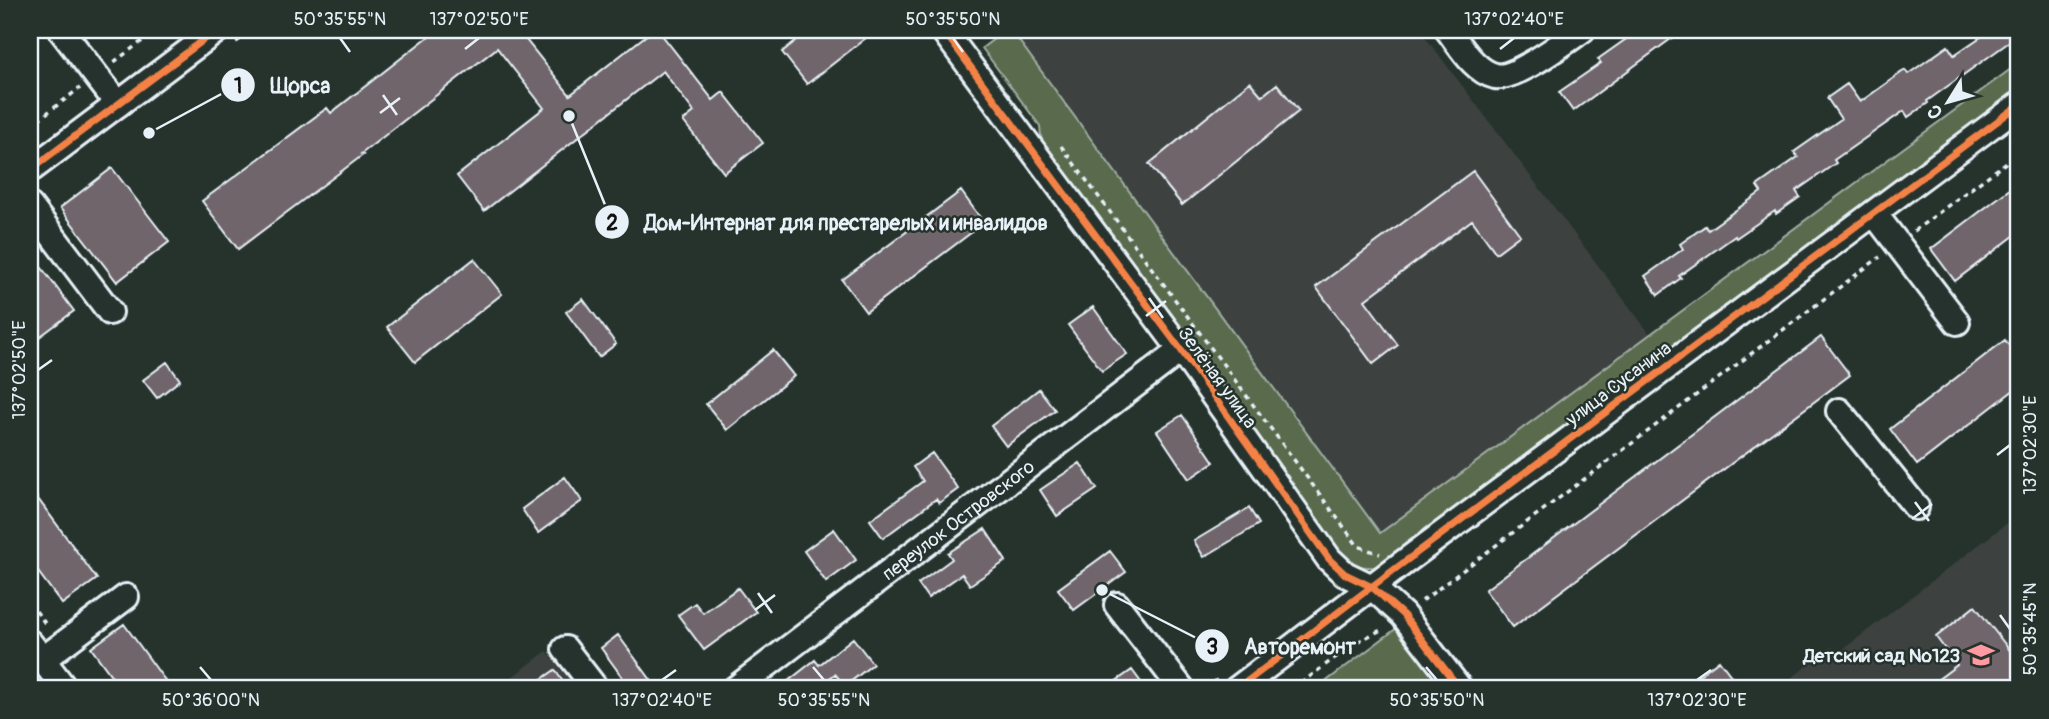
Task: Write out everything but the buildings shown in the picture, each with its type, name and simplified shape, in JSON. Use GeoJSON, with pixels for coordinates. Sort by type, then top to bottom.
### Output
{"type":"FeatureCollection","features":[{"type":"Feature","properties":{"kind":"street"},"geometry":{"type":"LineString","coordinates":[[61,30],[118,104]]}},
{"type":"Feature","properties":{"kind":"street"},"geometry":{"type":"LineString","coordinates":[[30,170],[216,30]]}},
{"type":"Feature","properties":{"kind":"street","name":"Зелёная улица"},"geometry":{"type":"LineString","coordinates":[[943,30],[1181,350],[1329,559],[1345,574],[1372,587],[1404,615],[1460,689]]}},
{"type":"Feature","properties":{"kind":"street"},"geometry":{"type":"LineString","coordinates":[[1448,30],[1472,61],[1483,71],[1497,77],[1514,74],[1582,30]]}},
{"type":"Feature","properties":{"kind":"street","name":"улица Сусанина"},"geometry":{"type":"LineString","coordinates":[[1237,689],[2019,105]]}},
{"type":"Feature","properties":{"kind":"street"},"geometry":{"type":"LineString","coordinates":[[30,206],[110,312]]}},
{"type":"Feature","properties":{"kind":"street"},"geometry":{"type":"LineString","coordinates":[[1874,212],[1957,322]]}},
{"type":"Feature","properties":{"kind":"street","name":"переулок Островского"},"geometry":{"type":"LineString","coordinates":[[735,689],[1181,350]]}},
{"type":"Feature","properties":{"kind":"street"},"geometry":{"type":"LineString","coordinates":[[1839,411],[1916,507]]}},
{"type":"Feature","properties":{"kind":"street"},"geometry":{"type":"LineString","coordinates":[[65,689],[36,651],[127,597]]}},
{"type":"Feature","properties":{"kind":"street"},"geometry":{"type":"LineString","coordinates":[[1117,605],[1182,689]]}},
{"type":"Feature","properties":{"kind":"street"},"geometry":{"type":"LineString","coordinates":[[565,649],[596,689]]}},
{"type":"Feature","properties":{"kind":"path"},"geometry":{"type":"LineString","coordinates":[[1061,146],[1358,545],[1386,556],[1419,603],[2019,153]]}},
{"type":"Feature","properties":{"kind":"path"},"geometry":{"type":"LineString","coordinates":[[1293,689],[1355,643],[1404,615]]}},
{"type":"Feature","properties":{"kind":"shaded area"},"geometry":{"type":"Polygon","coordinates":[[[1011,30],[1420,30],[1650,334],[1380,533],[1011,30]]]}},
{"type":"Feature","properties":{"kind":"shaded area"},"geometry":{"type":"Polygon","coordinates":[[[2019,514],[2019,689],[1777,689],[1832,647],[1837,654],[2019,514]]]}},
{"type":"Feature","properties":{"kind":"shaded area"},"geometry":{"type":"Polygon","coordinates":[[[547,651],[576,689],[496,689],[547,651]]]}},
{"type":"Feature","properties":{"kind":"green space"},"geometry":{"type":"Polygon","coordinates":[[[1006,30],[1011,30],[1380,533],[2019,63],[2019,89],[1378,567],[1366,567],[1351,563],[1337,553],[1042,147],[1040,126],[982,48],[1006,30]]]}},
{"type":"Feature","properties":{"kind":"green space"},"geometry":{"type":"Polygon","coordinates":[[[1397,628],[1444,689],[1316,689],[1397,628]]]}},
{"type":"Feature","properties":{"kind":"cycle path"},"geometry":{"type":"LineString","coordinates":[[30,170],[217,30]]}},
{"type":"Feature","properties":{"kind":"cycle path"},"geometry":{"type":"LineString","coordinates":[[943,30],[1181,350],[1329,559],[1345,574],[1372,587],[1403,615],[1460,689]]}},
{"type":"Feature","properties":{"kind":"cycle path"},"geometry":{"type":"LineString","coordinates":[[1237,689],[2019,105]]}},
{"type":"Feature","properties":{"kind":"place","name":"Дом-Интернат для престарелых и инвалидов"},"geometry":{"type":"Point","coordinates":[569,116]}},
{"type":"Feature","properties":{"kind":"place","name":"Щорса"},"geometry":{"type":"Point","coordinates":[149,133]}},
{"type":"Feature","properties":{"kind":"place","name":"Авторемонт"},"geometry":{"type":"Point","coordinates":[1102,590]}},
{"type":"Feature","properties":{"kind":"place","name":"Детский сад №123"},"geometry":{"type":"Point","coordinates":[1981,655]}}]}
